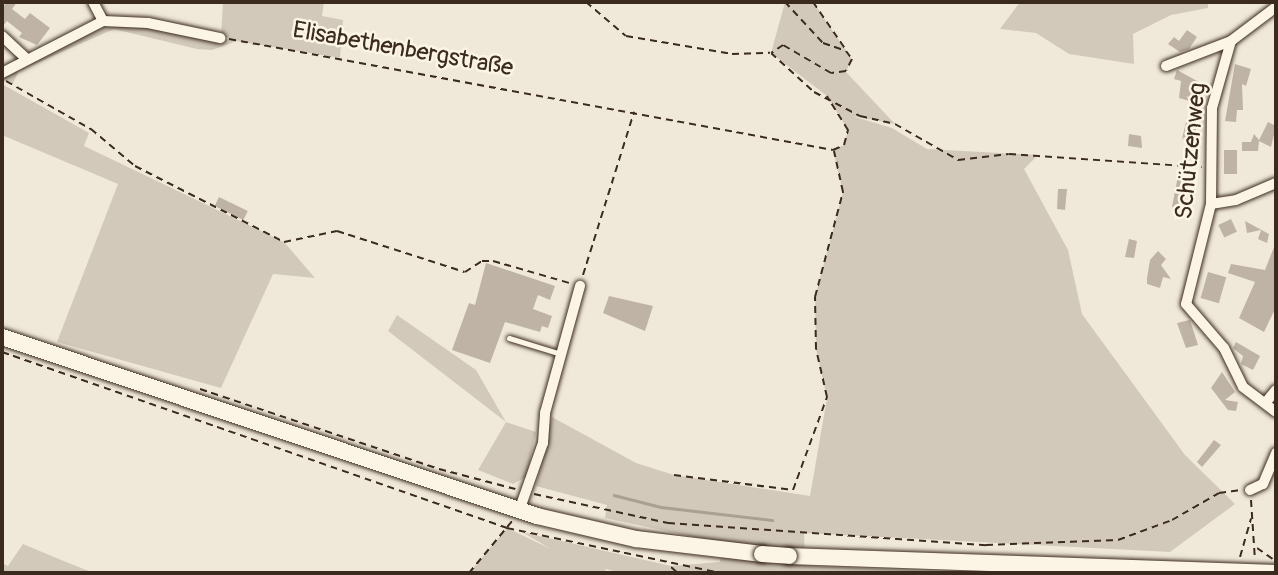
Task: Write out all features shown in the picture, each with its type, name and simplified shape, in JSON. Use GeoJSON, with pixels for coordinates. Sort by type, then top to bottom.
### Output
{"type":"FeatureCollection","features":[{"type":"Feature","properties":{"kind":"main road"},"geometry":{"type":"LineString","coordinates":[[2,337],[519,511],[635,539],[789,556],[1276,573]]}},
{"type":"Feature","properties":{"kind":"street"},"geometry":{"type":"LineString","coordinates":[[93,2],[103,21]]}},
{"type":"Feature","properties":{"kind":"street"},"geometry":{"type":"LineString","coordinates":[[1166,66],[1231,41],[1276,7]]}},
{"type":"Feature","properties":{"kind":"street"},"geometry":{"type":"LineString","coordinates":[[2,73],[26,58],[103,21],[148,23],[220,38]]}},
{"type":"Feature","properties":{"kind":"street"},"geometry":{"type":"LineString","coordinates":[[2,36],[26,58]]}},
{"type":"Feature","properties":{"kind":"street","name":"Schützenweg"},"geometry":{"type":"LineString","coordinates":[[1231,41],[1212,108],[1211,204],[1186,304],[1224,348],[1243,387],[1267,401]]}},
{"type":"Feature","properties":{"kind":"street"},"geometry":{"type":"LineString","coordinates":[[1211,204],[1236,200],[1276,183]]}},
{"type":"Feature","properties":{"kind":"street"},"geometry":{"type":"LineString","coordinates":[[519,511],[543,443],[545,413],[580,286]]}},
{"type":"Feature","properties":{"kind":"street"},"geometry":{"type":"LineString","coordinates":[[1276,390],[1267,401],[1276,412]]}},
{"type":"Feature","properties":{"kind":"street"},"geometry":{"type":"LineString","coordinates":[[1250,490],[1263,484],[1276,453]]}},
{"type":"Feature","properties":{"kind":"lane"},"geometry":{"type":"LineString","coordinates":[[509,338],[561,354]]}},
{"type":"Feature","properties":{"kind":"path"},"geometry":{"type":"LineString","coordinates":[[586,2],[626,36],[732,54],[771,53],[783,45],[831,73],[846,71],[852,59],[813,2]]}},
{"type":"Feature","properties":{"kind":"path"},"geometry":{"type":"LineString","coordinates":[[785,2],[823,43],[846,51]]}},
{"type":"Feature","properties":{"kind":"path","name":"Elisabethenbergstraße"},"geometry":{"type":"LineString","coordinates":[[220,38],[834,150]]}},
{"type":"Feature","properties":{"kind":"path"},"geometry":{"type":"LineString","coordinates":[[771,53],[814,92],[827,96],[860,116],[895,124],[958,160],[1009,154],[1210,167]]}},
{"type":"Feature","properties":{"kind":"path"},"geometry":{"type":"LineString","coordinates":[[2,79],[91,129],[135,166],[284,242],[337,231],[465,272],[482,261],[493,261],[580,286],[634,112]]}},
{"type":"Feature","properties":{"kind":"path"},"geometry":{"type":"LineString","coordinates":[[674,475],[793,490],[827,397],[816,349],[815,297],[843,192],[834,150],[844,145],[848,130],[827,96]]}},
{"type":"Feature","properties":{"kind":"path"},"geometry":{"type":"LineString","coordinates":[[2,352],[508,528],[671,566],[720,573]]}},
{"type":"Feature","properties":{"kind":"path"},"geometry":{"type":"LineString","coordinates":[[198,388],[439,469],[525,492],[668,523],[773,533],[986,545],[1118,540],[1172,520],[1219,493],[1250,490],[1256,547],[1276,562]]}},
{"type":"Feature","properties":{"kind":"path"},"geometry":{"type":"LineString","coordinates":[[1238,572],[1251,518]]}},
{"type":"Feature","properties":{"kind":"path"},"geometry":{"type":"LineString","coordinates":[[469,573],[508,528]]}},
{"type":"Feature","properties":{"kind":"path"},"geometry":{"type":"LineString","coordinates":[[1238,572],[1256,547]]}},
{"type":"Feature","properties":{"kind":"path"},"geometry":{"type":"LineString","coordinates":[[671,566],[678,573]]}},
{"type":"Feature","properties":{"kind":"shaded area"},"geometry":{"type":"Polygon","coordinates":[[[223,2],[324,2],[322,16],[343,20],[340,58],[237,41],[212,50],[197,49],[114,29],[19,71],[12,85],[2,79],[2,73],[103,21],[148,23],[232,40],[221,35],[223,2]]]}},
{"type":"Feature","properties":{"kind":"shaded area"},"geometry":{"type":"Polygon","coordinates":[[[785,2],[813,2],[852,59],[846,72],[895,124],[852,116],[892,128],[927,149],[1038,155],[1024,169],[1068,250],[1082,314],[1185,455],[1235,504],[1170,552],[804,533],[805,566],[982,573],[621,573],[606,569],[604,573],[469,573],[507,528],[551,549],[522,532],[671,566],[720,562],[723,543],[605,518],[607,505],[536,486],[552,417],[636,463],[674,475],[810,496],[827,398],[816,349],[815,297],[843,192],[833,150],[844,145],[848,130],[827,96],[771,53],[785,2]]]}},
{"type":"Feature","properties":{"kind":"shaded area"},"geometry":{"type":"Polygon","coordinates":[[[1020,2],[1208,2],[1208,8],[1171,15],[1133,34],[1134,64],[1069,54],[1036,33],[1000,29],[1020,2]]]}},
{"type":"Feature","properties":{"kind":"shaded area"},"geometry":{"type":"Polygon","coordinates":[[[2,84],[89,133],[84,146],[284,242],[315,278],[273,274],[221,388],[57,342],[118,184],[2,135],[2,84]]]}},
{"type":"Feature","properties":{"kind":"shaded area"},"geometry":{"type":"Polygon","coordinates":[[[397,315],[476,370],[506,422],[388,331],[397,315]]]}},
{"type":"Feature","properties":{"kind":"shaded area"},"geometry":{"type":"Polygon","coordinates":[[[506,422],[536,432],[526,477],[513,484],[478,470],[506,422]]]}},
{"type":"Feature","properties":{"kind":"shaded area"},"geometry":{"type":"Polygon","coordinates":[[[23,544],[94,573],[2,573],[2,563],[8,566],[23,544]]]}},
{"type":"Feature","properties":{"kind":"building"},"geometry":{"type":"Polygon","coordinates":[[[7,2],[17,2],[12,9],[25,19],[30,13],[50,28],[37,45],[19,37],[22,33],[7,21],[2,27],[2,8],[7,2]]]}},
{"type":"Feature","properties":{"kind":"building"},"geometry":{"type":"Polygon","coordinates":[[[1187,30],[1197,37],[1189,49],[1180,52],[1168,44],[1174,37],[1179,41],[1187,30]]]}},
{"type":"Feature","properties":{"kind":"building"},"geometry":{"type":"Polygon","coordinates":[[[1235,64],[1251,69],[1246,86],[1242,84],[1243,110],[1237,110],[1236,122],[1225,121],[1235,64]]]}},
{"type":"Feature","properties":{"kind":"building"},"geometry":{"type":"Polygon","coordinates":[[[1177,70],[1199,82],[1193,102],[1179,98],[1181,81],[1174,79],[1177,70]]]}},
{"type":"Feature","properties":{"kind":"building"},"geometry":{"type":"Polygon","coordinates":[[[1186,122],[1197,126],[1192,142],[1182,139],[1186,122]]]}},
{"type":"Feature","properties":{"kind":"building"},"geometry":{"type":"Polygon","coordinates":[[[1268,122],[1276,126],[1271,147],[1259,141],[1258,151],[1242,151],[1242,142],[1251,142],[1254,134],[1259,140],[1268,122]]]}},
{"type":"Feature","properties":{"kind":"building"},"geometry":{"type":"Polygon","coordinates":[[[1129,134],[1141,136],[1142,148],[1128,146],[1129,134]]]}},
{"type":"Feature","properties":{"kind":"building"},"geometry":{"type":"Polygon","coordinates":[[[1224,150],[1237,150],[1237,174],[1224,174],[1224,150]]]}},
{"type":"Feature","properties":{"kind":"building"},"geometry":{"type":"Polygon","coordinates":[[[1178,176],[1189,177],[1190,188],[1181,209],[1172,207],[1178,176]]]}},
{"type":"Feature","properties":{"kind":"building"},"geometry":{"type":"Polygon","coordinates":[[[1058,189],[1067,189],[1065,210],[1057,209],[1058,189]]]}},
{"type":"Feature","properties":{"kind":"building"},"geometry":{"type":"Polygon","coordinates":[[[219,197],[248,211],[243,220],[215,206],[219,197]]]}},
{"type":"Feature","properties":{"kind":"building"},"geometry":{"type":"Polygon","coordinates":[[[1231,219],[1237,232],[1224,238],[1218,225],[1231,219]]]}},
{"type":"Feature","properties":{"kind":"building"},"geometry":{"type":"Polygon","coordinates":[[[1245,221],[1269,234],[1267,243],[1258,239],[1261,230],[1247,233],[1245,221]]]}},
{"type":"Feature","properties":{"kind":"building"},"geometry":{"type":"Polygon","coordinates":[[[1129,239],[1137,241],[1134,258],[1125,257],[1129,239]]]}},
{"type":"Feature","properties":{"kind":"building"},"geometry":{"type":"Polygon","coordinates":[[[1276,242],[1276,307],[1264,332],[1239,318],[1255,282],[1228,273],[1231,264],[1265,270],[1276,242]]]}},
{"type":"Feature","properties":{"kind":"building"},"geometry":{"type":"Polygon","coordinates":[[[1158,251],[1166,259],[1161,265],[1171,279],[1163,277],[1160,288],[1147,284],[1150,260],[1158,251]]]}},
{"type":"Feature","properties":{"kind":"building"},"geometry":{"type":"Polygon","coordinates":[[[486,263],[555,286],[550,300],[538,295],[533,309],[552,316],[548,328],[542,326],[540,332],[505,322],[490,363],[452,350],[469,303],[475,305],[486,263]]]}},
{"type":"Feature","properties":{"kind":"building"},"geometry":{"type":"Polygon","coordinates":[[[1208,272],[1226,277],[1219,303],[1201,298],[1208,272]]]}},
{"type":"Feature","properties":{"kind":"building"},"geometry":{"type":"Polygon","coordinates":[[[609,296],[653,306],[645,331],[603,313],[609,296]]]}},
{"type":"Feature","properties":{"kind":"building"},"geometry":{"type":"Polygon","coordinates":[[[1190,320],[1198,345],[1186,348],[1177,323],[1190,320]]]}},
{"type":"Feature","properties":{"kind":"building"},"geometry":{"type":"Polygon","coordinates":[[[1236,342],[1260,356],[1253,370],[1241,364],[1243,356],[1233,348],[1236,342]]]}},
{"type":"Feature","properties":{"kind":"building"},"geometry":{"type":"Polygon","coordinates":[[[1222,372],[1235,392],[1225,400],[1238,402],[1236,411],[1228,410],[1211,388],[1222,372]]]}},
{"type":"Feature","properties":{"kind":"building"},"geometry":{"type":"Polygon","coordinates":[[[1214,440],[1221,445],[1202,467],[1197,462],[1214,440]]]}},
{"type":"Feature","properties":{"kind":"waterway"},"geometry":{"type":"LineString","coordinates":[[614,495],[661,507],[772,520]]}}]}
